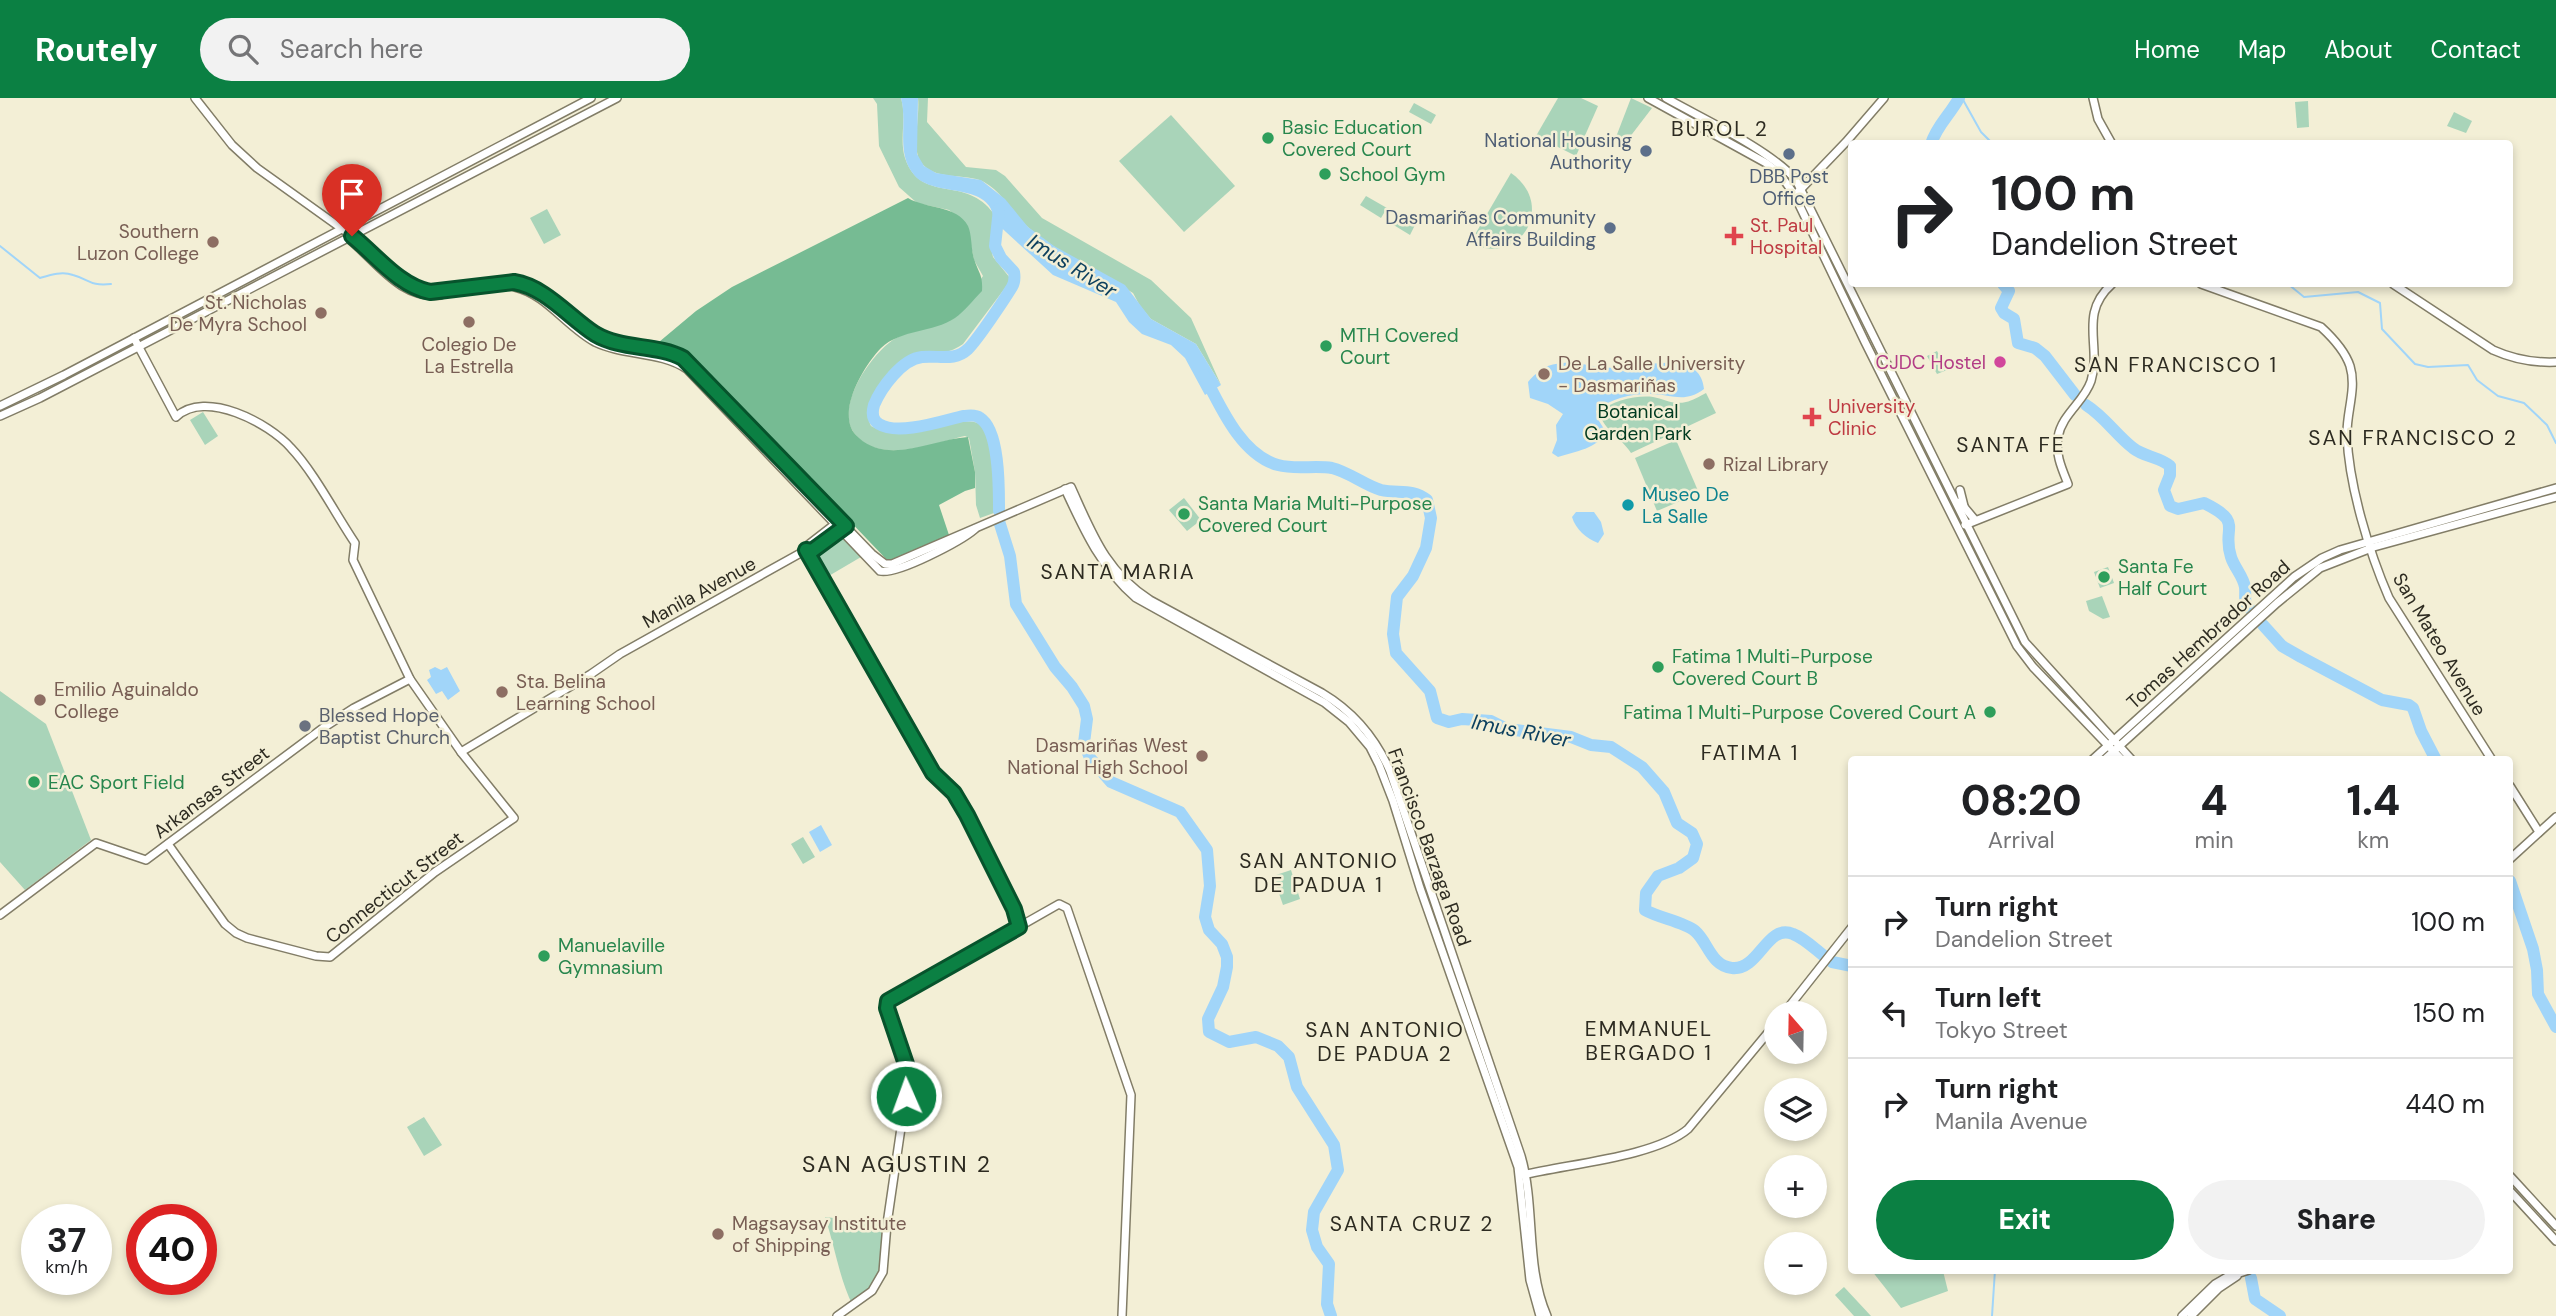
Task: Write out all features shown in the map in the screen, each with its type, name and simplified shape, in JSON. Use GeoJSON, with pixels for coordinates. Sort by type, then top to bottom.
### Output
{"type":"FeatureCollection","features":[{"type":"Feature","properties":{"kind":"street"},"geometry":{"type":"LineString","coordinates":[[195,98],[241,153],[271,179],[341,229],[401,286],[417,295],[430,297],[514,286],[521,288],[592,340],[610,349],[670,360],[687,369],[841,525]]}},
{"type":"Feature","properties":{"kind":"street"},"geometry":{"type":"LineString","coordinates":[[0,406],[591,98]]}},
{"type":"Feature","properties":{"kind":"street"},"geometry":{"type":"LineString","coordinates":[[0,416],[139,347],[617,98]]}},
{"type":"Feature","properties":{"kind":"street"},"geometry":{"type":"LineString","coordinates":[[1648,98],[1766,163],[1779,173],[1798,192],[1848,287]]}},
{"type":"Feature","properties":{"kind":"street"},"geometry":{"type":"LineString","coordinates":[[1666,98],[1779,163],[1789,172],[1865,342],[2022,654],[2127,756]]}},
{"type":"Feature","properties":{"kind":"street"},"geometry":{"type":"LineString","coordinates":[[1798,192],[1884,98]]}},
{"type":"Feature","properties":{"kind":"street"},"geometry":{"type":"LineString","coordinates":[[2093,98],[2098,119],[2110,140]]}},
{"type":"Feature","properties":{"kind":"street"},"geometry":{"type":"LineString","coordinates":[[468,163],[473,173]]}},
{"type":"Feature","properties":{"kind":"street"},"geometry":{"type":"LineString","coordinates":[[1848,287],[1964,507],[2025,642],[2101,726],[2120,756]]}},
{"type":"Feature","properties":{"kind":"street"},"geometry":{"type":"LineString","coordinates":[[1959,528],[2068,484],[2059,460],[2058,438],[2069,412],[2091,383],[2094,368],[2092,322],[2102,294],[2109,287]]}},
{"type":"Feature","properties":{"kind":"street","name":"San Mateo Avenue"},"geometry":{"type":"LineString","coordinates":[[2209,287],[2321,327],[2335,340],[2350,367],[2351,402],[2347,437],[2369,545],[2389,598],[2489,756]]}},
{"type":"Feature","properties":{"kind":"street"},"geometry":{"type":"LineString","coordinates":[[2398,287],[2493,350],[2531,361],[2556,362]]}},
{"type":"Feature","properties":{"kind":"street"},"geometry":{"type":"LineString","coordinates":[[134,338],[177,416],[198,406],[222,408],[274,432],[294,451],[355,543],[353,560],[410,679],[461,752]]}},
{"type":"Feature","properties":{"kind":"street","name":"Francisco Barzaga Road"},"geometry":{"type":"LineString","coordinates":[[841,525],[877,568],[890,572],[957,541],[983,524],[1068,488],[1102,554],[1130,586],[1150,600],[1339,703],[1358,721],[1376,743],[1393,780],[1523,1174],[1535,1278],[1547,1316]]}},
{"type":"Feature","properties":{"kind":"street","name":"Tomas Hembrador Road"},"geometry":{"type":"LineString","coordinates":[[2098,756],[2114,745],[2304,579],[2326,565],[2369,545],[2556,488]]}},
{"type":"Feature","properties":{"kind":"street"},"geometry":{"type":"LineString","coordinates":[[1956,492],[1971,522]]}},
{"type":"Feature","properties":{"kind":"street","name":"Tomas Hembrador Road"},"geometry":{"type":"LineString","coordinates":[[2107,756],[2123,731],[2294,577],[2322,558],[2556,497]]}},
{"type":"Feature","properties":{"kind":"street","name":"Manila Avenue"},"geometry":{"type":"LineString","coordinates":[[461,752],[620,654],[806,550],[812,551],[841,525]]}},
{"type":"Feature","properties":{"kind":"street"},"geometry":{"type":"LineString","coordinates":[[806,550],[933,773],[954,793],[967,815],[1014,909],[1019,927]]}},
{"type":"Feature","properties":{"kind":"street","name":"Arkansas Street"},"geometry":{"type":"LineString","coordinates":[[0,915],[96,843],[146,860],[332,722],[410,679]]}},
{"type":"Feature","properties":{"kind":"street"},"geometry":{"type":"LineString","coordinates":[[2101,726],[2117,733],[2123,731]]}},
{"type":"Feature","properties":{"kind":"street","name":"Connecticut Street"},"geometry":{"type":"LineString","coordinates":[[169,844],[225,924],[236,933],[304,953],[330,957],[435,872],[514,818],[461,752]]}},
{"type":"Feature","properties":{"kind":"street"},"geometry":{"type":"LineString","coordinates":[[2513,791],[2539,832]]}},
{"type":"Feature","properties":{"kind":"street"},"geometry":{"type":"LineString","coordinates":[[2513,856],[2556,817]]}},
{"type":"Feature","properties":{"kind":"street"},"geometry":{"type":"LineString","coordinates":[[837,1316],[872,1292],[883,1272],[887,1224],[909,1073],[887,1008],[888,1001],[1055,905],[1067,908],[1131,1095],[1122,1316]]}},
{"type":"Feature","properties":{"kind":"street"},"geometry":{"type":"LineString","coordinates":[[1794,1001],[1848,933]]}},
{"type":"Feature","properties":{"kind":"street"},"geometry":{"type":"LineString","coordinates":[[1840,944],[1848,940]]}},
{"type":"Feature","properties":{"kind":"street"},"geometry":{"type":"LineString","coordinates":[[1523,1174],[1660,1145],[1679,1136],[1688,1129],[1764,1037]]}},
{"type":"Feature","properties":{"kind":"street","name":"Francisco Barzaga Road"},"geometry":{"type":"LineString","coordinates":[[1523,1174],[1530,1280],[1540,1316]]}},
{"type":"Feature","properties":{"kind":"street"},"geometry":{"type":"LineString","coordinates":[[2513,1179],[2556,1226]]}},
{"type":"Feature","properties":{"kind":"street"},"geometry":{"type":"LineString","coordinates":[[2513,1194],[2556,1241]]}},
{"type":"Feature","properties":{"kind":"street"},"geometry":{"type":"LineString","coordinates":[[2182,1316],[2215,1284],[2237,1274]]}},
{"type":"Feature","properties":{"kind":"street"},"geometry":{"type":"LineString","coordinates":[[2191,1316],[2219,1288],[2241,1274]]}},
{"type":"Feature","properties":{"kind":"green space"},"geometry":{"type":"Polygon","coordinates":[[[873,98],[901,98],[903,151],[912,172],[933,186],[971,195],[983,202],[994,214],[991,248],[993,257],[1010,278],[1008,284],[963,344],[944,352],[916,353],[898,364],[874,395],[869,417],[871,426],[893,433],[957,422],[978,423],[984,428],[992,458],[994,513],[980,518],[976,505],[975,472],[969,438],[965,436],[923,447],[891,450],[864,443],[854,433],[849,422],[852,395],[867,367],[877,355],[896,338],[952,319],[964,306],[983,276],[974,260],[967,226],[949,210],[917,203],[899,187],[879,146],[877,104],[873,98]]]}},
{"type":"Feature","properties":{"kind":"green space"},"geometry":{"type":"Polygon","coordinates":[[[918,98],[928,98],[927,122],[966,167],[996,170],[1005,176],[1042,218],[1151,280],[1191,318],[1221,385],[1196,344],[1151,319],[1133,293],[1041,237],[1023,222],[991,187],[976,179],[941,174],[926,168],[920,161],[916,140],[918,98]]]}},
{"type":"Feature","properties":{"kind":"green space"},"geometry":{"type":"Polygon","coordinates":[[[1558,98],[1581,98],[1598,106],[1576,156],[1536,136],[1558,98]]]}},
{"type":"Feature","properties":{"kind":"green space"},"geometry":{"type":"Polygon","coordinates":[[[1631,98],[1652,108],[1626,142],[1616,137],[1631,98]]]}},
{"type":"Feature","properties":{"kind":"green space"},"geometry":{"type":"Polygon","coordinates":[[[2308,101],[2309,127],[2297,128],[2295,102],[2308,101]]]}},
{"type":"Feature","properties":{"kind":"green space"},"geometry":{"type":"Polygon","coordinates":[[[1414,103],[1436,115],[1431,124],[1409,112],[1414,103]]]}},
{"type":"Feature","properties":{"kind":"green space"},"geometry":{"type":"Polygon","coordinates":[[[2454,112],[2472,121],[2466,133],[2447,126],[2454,112]]]}},
{"type":"Feature","properties":{"kind":"green space"},"geometry":{"type":"Polygon","coordinates":[[[1171,115],[1235,186],[1184,232],[1119,161],[1171,115]]]}},
{"type":"Feature","properties":{"kind":"green space"},"geometry":{"type":"Polygon","coordinates":[[[1511,173],[1524,186],[1531,201],[1531,216],[1526,229],[1517,240],[1504,247],[1488,248],[1470,243],[1511,173]]]}},
{"type":"Feature","properties":{"kind":"green space"},"geometry":{"type":"Polygon","coordinates":[[[1366,196],[1387,208],[1381,218],[1360,205],[1366,196]]]}},
{"type":"Feature","properties":{"kind":"green space"},"geometry":{"type":"Polygon","coordinates":[[[908,198],[957,214],[963,219],[968,226],[982,291],[955,318],[898,337],[881,348],[856,385],[849,409],[849,422],[859,438],[884,450],[912,448],[968,437],[975,472],[975,488],[939,505],[949,535],[888,561],[688,352],[659,342],[696,311],[732,287],[908,198]]]}},
{"type":"Feature","properties":{"kind":"green space"},"geometry":{"type":"Polygon","coordinates":[[[547,209],[561,235],[544,244],[530,218],[547,209]]]}},
{"type":"Feature","properties":{"kind":"green space"},"geometry":{"type":"Polygon","coordinates":[[[1398,215],[1415,225],[1410,235],[1392,224],[1398,215]]]}},
{"type":"Feature","properties":{"kind":"green space"},"geometry":{"type":"Polygon","coordinates":[[[1937,351],[1947,370],[1937,374],[1927,356],[1937,351]]]}},
{"type":"Feature","properties":{"kind":"green space","name":"Botanical Garden Park"},"geometry":{"type":"Polygon","coordinates":[[[1706,393],[1716,413],[1631,453],[1601,419],[1599,412],[1617,402],[1632,398],[1653,397],[1681,403],[1706,393]]]}},
{"type":"Feature","properties":{"kind":"green space"},"geometry":{"type":"Polygon","coordinates":[[[203,412],[218,436],[205,445],[190,420],[203,412]]]}},
{"type":"Feature","properties":{"kind":"green space"},"geometry":{"type":"Polygon","coordinates":[[[1676,440],[1699,493],[1657,511],[1635,458],[1676,440]]]}},
{"type":"Feature","properties":{"kind":"green space","name":"Santa Maria Multi-Purpose Covered Court"},"geometry":{"type":"Polygon","coordinates":[[[1184,498],[1201,520],[1187,531],[1169,510],[1184,498]]]}},
{"type":"Feature","properties":{"kind":"green space"},"geometry":{"type":"Polygon","coordinates":[[[841,536],[861,557],[827,577],[815,556],[841,536]]]}},
{"type":"Feature","properties":{"kind":"green space","name":"Santa Fe Half Court"},"geometry":{"type":"Polygon","coordinates":[[[2108,567],[2114,583],[2100,588],[2094,572],[2108,567]]]}},
{"type":"Feature","properties":{"kind":"green space"},"geometry":{"type":"Polygon","coordinates":[[[2102,596],[2110,617],[2103,619],[2089,611],[2086,601],[2102,596]]]}},
{"type":"Feature","properties":{"kind":"green space","name":"EAC Sport Field"},"geometry":{"type":"Polygon","coordinates":[[[0,691],[46,724],[91,840],[25,890],[0,862],[0,691]]]}},
{"type":"Feature","properties":{"kind":"green space"},"geometry":{"type":"Polygon","coordinates":[[[803,837],[815,857],[803,864],[791,844],[803,837]]]}},
{"type":"Feature","properties":{"kind":"green space"},"geometry":{"type":"Polygon","coordinates":[[[1291,870],[1300,899],[1283,905],[1273,876],[1291,870]]]}},
{"type":"Feature","properties":{"kind":"green space"},"geometry":{"type":"Polygon","coordinates":[[[424,1117],[442,1145],[424,1156],[407,1127],[424,1117]]]}},
{"type":"Feature","properties":{"kind":"green space"},"geometry":{"type":"Polygon","coordinates":[[[825,1217],[887,1224],[884,1261],[879,1279],[853,1306],[841,1273],[825,1217]]]}},
{"type":"Feature","properties":{"kind":"green space"},"geometry":{"type":"Polygon","coordinates":[[[1874,1274],[1944,1274],[1948,1291],[1901,1308],[1874,1274]]]}},
{"type":"Feature","properties":{"kind":"green space"},"geometry":{"type":"Polygon","coordinates":[[[1844,1287],[1871,1316],[1854,1316],[1835,1295],[1844,1287]]]}},
{"type":"Feature","properties":{"kind":"water"},"geometry":{"type":"Polygon","coordinates":[[[901,98],[918,98],[917,154],[924,166],[936,173],[981,180],[1005,199],[1028,227],[1054,246],[1125,285],[1151,319],[1196,344],[1221,385],[1205,395],[1185,358],[1171,345],[1142,334],[1129,322],[1116,302],[1053,275],[994,221],[991,208],[984,200],[924,183],[915,176],[905,158],[901,98]]]}},
{"type":"Feature","properties":{"kind":"water"},"geometry":{"type":"Polygon","coordinates":[[[1573,362],[1616,368],[1655,363],[1682,364],[1692,368],[1700,376],[1704,389],[1684,397],[1642,394],[1608,403],[1596,411],[1606,432],[1602,438],[1585,449],[1558,457],[1552,453],[1557,440],[1556,425],[1563,414],[1548,404],[1530,398],[1528,382],[1548,366],[1573,362]]]}},
{"type":"Feature","properties":{"kind":"water"},"geometry":{"type":"Polygon","coordinates":[[[1576,512],[1594,512],[1601,522],[1604,534],[1598,543],[1576,526],[1572,517],[1576,512]]]}},
{"type":"Feature","properties":{"kind":"water"},"geometry":{"type":"Polygon","coordinates":[[[435,667],[441,670],[447,667],[460,691],[448,700],[442,691],[436,694],[427,680],[431,677],[429,670],[435,667]]]}},
{"type":"Feature","properties":{"kind":"water"},"geometry":{"type":"Polygon","coordinates":[[[821,825],[832,845],[820,852],[809,832],[821,825]]]}},
{"type":"Feature","properties":{"kind":"waterway"},"geometry":{"type":"LineString","coordinates":[[1933,140],[1959,98]]}},
{"type":"Feature","properties":{"kind":"waterway"},"geometry":{"type":"LineString","coordinates":[[1962,98],[1981,132],[1989,140]]}},
{"type":"Feature","properties":{"kind":"waterway"},"geometry":{"type":"LineString","coordinates":[[999,209],[995,246],[1001,258],[1014,272],[1012,287],[968,349],[957,355],[922,357],[907,363],[893,375],[882,391],[874,405],[873,413],[879,424],[897,429],[963,416],[980,418],[987,425],[995,447],[999,511]]}},
{"type":"Feature","properties":{"kind":"waterway"},"geometry":{"type":"LineString","coordinates":[[0,246],[40,278],[65,273],[94,283],[111,284]]}},
{"type":"Feature","properties":{"kind":"waterway"},"geometry":{"type":"LineString","coordinates":[[2006,287],[2009,291],[2001,308],[2014,319],[2018,343],[2035,348],[2045,356],[2075,395]]}},
{"type":"Feature","properties":{"kind":"waterway"},"geometry":{"type":"LineString","coordinates":[[2292,287],[2304,297],[2358,292],[2380,303],[2382,329],[2415,364],[2428,367],[2468,365],[2477,380],[2498,396],[2524,403],[2547,425],[2556,443]]}},
{"type":"Feature","properties":{"kind":"waterway","name":"Imus River"},"geometry":{"type":"LineString","coordinates":[[1204,375],[1233,428],[1253,451],[1265,460],[1285,466],[1332,468],[1381,490],[1410,493],[1427,500],[1431,518],[1426,548],[1413,576],[1397,597],[1393,634],[1396,653],[1430,691],[1437,718],[1449,722],[1462,719],[1491,721],[1507,729],[1571,737],[1591,745],[1611,747],[1642,767],[1664,792],[1677,823],[1692,833],[1697,844],[1693,858],[1679,868],[1658,876],[1646,893],[1645,910],[1695,931],[1714,958],[1732,968],[1749,962],[1769,941],[1784,932],[1801,938],[1824,956]]}},
{"type":"Feature","properties":{"kind":"waterway"},"geometry":{"type":"LineString","coordinates":[[2086,405],[2133,448],[2170,466],[2170,475],[2164,490],[2170,506],[2178,509],[2204,503],[2224,516],[2229,526],[2231,557],[2244,583],[2245,601],[2249,608]]}},
{"type":"Feature","properties":{"kind":"waterway"},"geometry":{"type":"LineString","coordinates":[[999,521],[1010,556],[1016,604],[1055,667],[1084,706],[1087,719],[1084,743],[1090,758],[1111,782],[1180,812],[1207,850],[1210,886],[1205,917],[1209,930],[1222,944],[1227,957],[1223,987],[1208,1019],[1209,1032],[1229,1042],[1256,1037],[1278,1046],[1289,1057],[1297,1087],[1334,1145],[1338,1170],[1314,1212],[1312,1230],[1317,1247],[1329,1264],[1327,1304],[1331,1316]]}},
{"type":"Feature","properties":{"kind":"waterway"},"geometry":{"type":"LineString","coordinates":[[2263,625],[2282,646],[2301,657],[2382,700],[2413,708],[2434,756]]}},
{"type":"Feature","properties":{"kind":"waterway"},"geometry":{"type":"LineString","coordinates":[[2513,890],[2533,949],[2538,994],[2556,1027]]}},
{"type":"Feature","properties":{"kind":"waterway","name":"Imus River"},"geometry":{"type":"LineString","coordinates":[[1832,962],[1848,965]]}},
{"type":"Feature","properties":{"kind":"waterway"},"geometry":{"type":"LineString","coordinates":[[1992,1316],[1995,1274]]}},
{"type":"Feature","properties":{"kind":"waterway","name":"Imus River"},"geometry":{"type":"LineString","coordinates":[[2251,1278],[2255,1299],[2280,1316]]}},
{"type":"Feature","properties":{"kind":"place","name":"Basic Education Covered Court"},"geometry":{"type":"Point","coordinates":[1268,138]}},
{"type":"Feature","properties":{"kind":"place","name":"National Housing Authority"},"geometry":{"type":"Point","coordinates":[1646,151]}},
{"type":"Feature","properties":{"kind":"place","name":"DBB Post Office"},"geometry":{"type":"Point","coordinates":[1789,154]}},
{"type":"Feature","properties":{"kind":"place","name":"School Gym"},"geometry":{"type":"Point","coordinates":[1325,174]}},
{"type":"Feature","properties":{"kind":"place","name":"Dasmariñas Community Affairs Building"},"geometry":{"type":"Point","coordinates":[1610,228]}},
{"type":"Feature","properties":{"kind":"place","name":"St. Paul Hospital"},"geometry":{"type":"Point","coordinates":[1734,236]}},
{"type":"Feature","properties":{"kind":"place","name":"Southern Luzon College"},"geometry":{"type":"Point","coordinates":[213,242]}},
{"type":"Feature","properties":{"kind":"place","name":"St. Nicholas De Myra School"},"geometry":{"type":"Point","coordinates":[321,313]}},
{"type":"Feature","properties":{"kind":"place","name":"Colegio De La Estrella"},"geometry":{"type":"Point","coordinates":[469,322]}},
{"type":"Feature","properties":{"kind":"place","name":"MTH Covered Court"},"geometry":{"type":"Point","coordinates":[1326,346]}},
{"type":"Feature","properties":{"kind":"place","name":"CJDC Hostel"},"geometry":{"type":"Point","coordinates":[2000,362]}},
{"type":"Feature","properties":{"kind":"place","name":"De La Salle University - Dasmariñas"},"geometry":{"type":"Point","coordinates":[1544,374]}},
{"type":"Feature","properties":{"kind":"place","name":"University Clinic"},"geometry":{"type":"Point","coordinates":[1812,417]}},
{"type":"Feature","properties":{"kind":"place","name":"Rizal Library"},"geometry":{"type":"Point","coordinates":[1709,464]}},
{"type":"Feature","properties":{"kind":"place","name":"Museo De La Salle"},"geometry":{"type":"Point","coordinates":[1628,505]}},
{"type":"Feature","properties":{"kind":"place","name":"Santa Maria Multi-Purpose Covered Court"},"geometry":{"type":"Point","coordinates":[1184,514]}},
{"type":"Feature","properties":{"kind":"place","name":"Santa Fe Half Court"},"geometry":{"type":"Point","coordinates":[2104,577]}},
{"type":"Feature","properties":{"kind":"place","name":"Fatima 1 Multi-Purpose Covered Court B"},"geometry":{"type":"Point","coordinates":[1658,667]}},
{"type":"Feature","properties":{"kind":"place","name":"Sta. Belina Learning School"},"geometry":{"type":"Point","coordinates":[502,692]}},
{"type":"Feature","properties":{"kind":"place","name":"Emilio Aguinaldo College"},"geometry":{"type":"Point","coordinates":[40,700]}},
{"type":"Feature","properties":{"kind":"place","name":"Fatima 1 Multi-Purpose Covered Court A"},"geometry":{"type":"Point","coordinates":[1990,712]}},
{"type":"Feature","properties":{"kind":"place","name":"Blessed Hope Baptist Church"},"geometry":{"type":"Point","coordinates":[305,726]}},
{"type":"Feature","properties":{"kind":"place","name":"Dasmariñas West National High School"},"geometry":{"type":"Point","coordinates":[1202,756]}},
{"type":"Feature","properties":{"kind":"place","name":"EAC Sport Field"},"geometry":{"type":"Point","coordinates":[34,782]}},
{"type":"Feature","properties":{"kind":"place","name":"Manuelaville Gymnasium"},"geometry":{"type":"Point","coordinates":[544,956]}},
{"type":"Feature","properties":{"kind":"place","name":"Magsaysay Institute of Shipping"},"geometry":{"type":"Point","coordinates":[718,1234]}},
{"type":"Feature","properties":{"kind":"district","name":"BUROL 2"},"geometry":{"type":"Point","coordinates":[1720,129]}},
{"type":"Feature","properties":{"kind":"district","name":"SAN FRANCISCO 1"},"geometry":{"type":"Point","coordinates":[2176,365]}},
{"type":"Feature","properties":{"kind":"district","name":"SAN FRANCISCO 2"},"geometry":{"type":"Point","coordinates":[2413,438]}},
{"type":"Feature","properties":{"kind":"district","name":"SANTA FE"},"geometry":{"type":"Point","coordinates":[2011,445]}},
{"type":"Feature","properties":{"kind":"district","name":"SANTA MARIA"},"geometry":{"type":"Point","coordinates":[1118,572]}},
{"type":"Feature","properties":{"kind":"district","name":"FATIMA 1"},"geometry":{"type":"Point","coordinates":[1750,753]}},
{"type":"Feature","properties":{"kind":"district","name":"SAN ANTONIO DE PADUA 1"},"geometry":{"type":"Point","coordinates":[1319,873]}},
{"type":"Feature","properties":{"kind":"district","name":"EMMANUEL BERGADO 1"},"geometry":{"type":"Point","coordinates":[1649,1041]}},
{"type":"Feature","properties":{"kind":"district","name":"SAN ANTONIO DE PADUA 2"},"geometry":{"type":"Point","coordinates":[1385,1042]}},
{"type":"Feature","properties":{"kind":"district","name":"SAN AGUSTIN 2"},"geometry":{"type":"Point","coordinates":[897,1164]}},
{"type":"Feature","properties":{"kind":"district","name":"SANTA CRUZ 2"},"geometry":{"type":"Point","coordinates":[1412,1224]}},
{"type":"Feature","properties":{"kind":"route"},"geometry":{"type":"LineString","coordinates":[[352,236],[404,281],[420,290],[430,292],[522,283],[545,296],[596,334],[613,342],[683,358],[691,363],[846,526],[812,551],[806,550],[933,773],[954,793],[967,815],[1014,909],[1019,927],[888,1001],[887,1008],[895,1037],[909,1073],[906,1096]]}}]}
